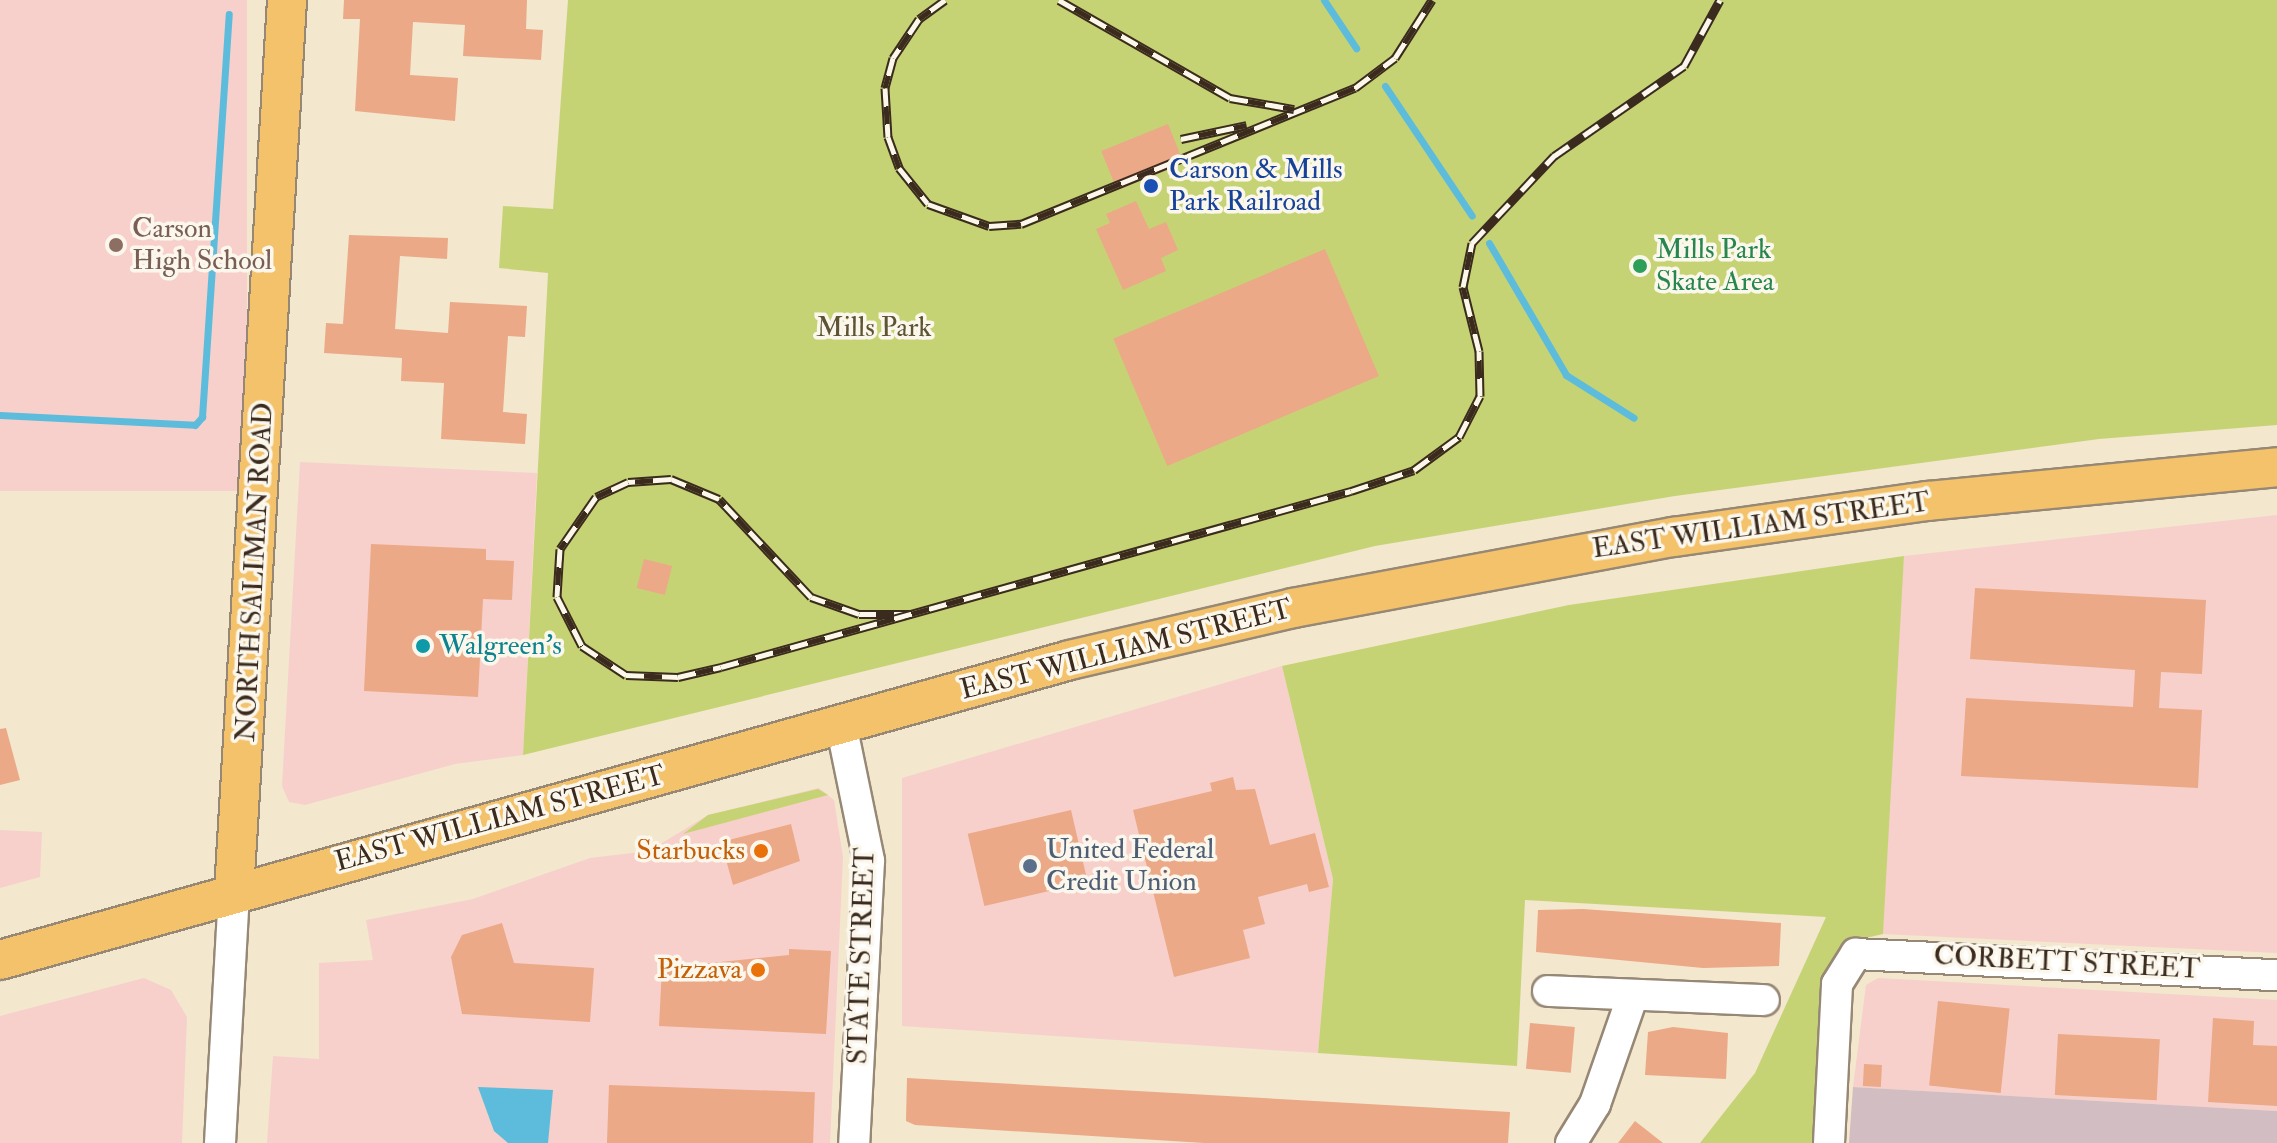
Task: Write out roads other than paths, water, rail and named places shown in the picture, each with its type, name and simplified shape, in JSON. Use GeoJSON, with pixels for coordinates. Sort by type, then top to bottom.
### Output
{"type":"FeatureCollection","features":[{"type":"Feature","properties":{"kind":"main road","name":"NORTH SALIMAN ROAD"},"geometry":{"type":"LineString","coordinates":[[234,892],[287,0]]}},
{"type":"Feature","properties":{"kind":"main road","name":"EAST WILLIAM STREET"},"geometry":{"type":"LineString","coordinates":[[0,960],[234,892],[1125,646],[1506,565],[1927,501],[2277,467]]}},
{"type":"Feature","properties":{"kind":"street","name":"STATE STREET"},"geometry":{"type":"LineString","coordinates":[[841,724],[869,861],[854,1143]]}},
{"type":"Feature","properties":{"kind":"street","name":"NORTH SALIMAN ROAD"},"geometry":{"type":"LineString","coordinates":[[220,1143],[234,892]]}},
{"type":"Feature","properties":{"kind":"street","name":"CORBETT STREET"},"geometry":{"type":"LineString","coordinates":[[1829,1143],[1837,984],[1856,954],[2277,975]]}},
{"type":"Feature","properties":{"kind":"street"},"geometry":{"type":"LineString","coordinates":[[1548,991],[1764,1000]]}},
{"type":"Feature","properties":{"kind":"street"},"geometry":{"type":"LineString","coordinates":[[1571,1143],[1595,1104],[1633,995]]}},
{"type":"Feature","properties":{"kind":"water"},"geometry":{"type":"Polygon","coordinates":[[[478,1087],[553,1090],[548,1143],[508,1143],[494,1131],[478,1087]]]}},
{"type":"Feature","properties":{"kind":"waterway"},"geometry":{"type":"LineString","coordinates":[[1324,0],[1356,48]]}},
{"type":"Feature","properties":{"kind":"waterway"},"geometry":{"type":"LineString","coordinates":[[0,415],[195,425],[202,417],[229,14]]}},
{"type":"Feature","properties":{"kind":"waterway"},"geometry":{"type":"LineString","coordinates":[[1385,86],[1472,216]]}},
{"type":"Feature","properties":{"kind":"waterway"},"geometry":{"type":"LineString","coordinates":[[1489,243],[1566,375],[1634,418]]}},
{"type":"Feature","properties":{"kind":"railway"},"geometry":{"type":"LineString","coordinates":[[945,0],[919,19],[893,58],[885,88],[888,137],[899,168],[928,204],[989,226],[1021,224],[1355,88],[1395,58],[1432,0]]}},
{"type":"Feature","properties":{"kind":"railway"},"geometry":{"type":"LineString","coordinates":[[1059,0],[1230,98],[1294,109]]}},
{"type":"Feature","properties":{"kind":"railway"},"geometry":{"type":"LineString","coordinates":[[912,614],[859,614],[811,597],[719,499],[671,479],[628,482],[596,497],[560,549],[557,597],[582,646],[626,675],[678,677],[721,667],[1351,491],[1414,470],[1459,437],[1480,396],[1479,351],[1463,287],[1472,243],[1554,156],[1684,66],[1720,0]]}},
{"type":"Feature","properties":{"kind":"railway"},"geometry":{"type":"LineString","coordinates":[[1181,139],[1247,125]]}},
{"type":"Feature","properties":{"kind":"place","name":"Carson & Mills Park Railroad"},"geometry":{"type":"Point","coordinates":[1151,186]}},
{"type":"Feature","properties":{"kind":"place","name":"Carson High School"},"geometry":{"type":"Point","coordinates":[116,245]}},
{"type":"Feature","properties":{"kind":"place","name":"Mills Park Skate Area"},"geometry":{"type":"Point","coordinates":[1640,266]}},
{"type":"Feature","properties":{"kind":"place","name":"Walgreen's"},"geometry":{"type":"Point","coordinates":[423,646]}},
{"type":"Feature","properties":{"kind":"place","name":"Starbucks"},"geometry":{"type":"Point","coordinates":[761,851]}},
{"type":"Feature","properties":{"kind":"place","name":"United Federal Credit Union"},"geometry":{"type":"Point","coordinates":[1030,866]}},
{"type":"Feature","properties":{"kind":"place","name":"Pizzava"},"geometry":{"type":"Point","coordinates":[758,970]}},
{"type":"Feature","properties":{"kind":"park label","name":"Mills Park"},"geometry":{"type":"Point","coordinates":[874,328]}}]}
